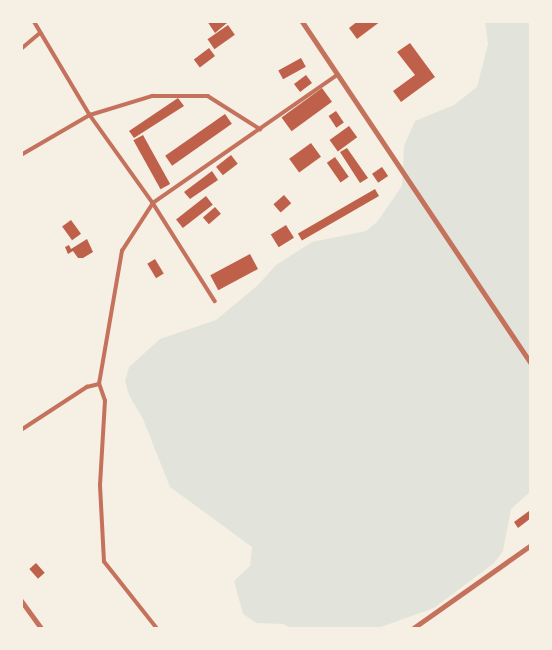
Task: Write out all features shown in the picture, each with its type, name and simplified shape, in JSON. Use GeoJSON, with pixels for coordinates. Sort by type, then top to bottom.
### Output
{"type":"FeatureCollection","features":[{"type":"Feature","properties":{"kind":"street"},"geometry":{"type":"LineString","coordinates":[[34,21],[90,115],[153,203],[215,301]]}},
{"type":"Feature","properties":{"kind":"street"},"geometry":{"type":"LineString","coordinates":[[302,21],[531,363]]}},
{"type":"Feature","properties":{"kind":"street"},"geometry":{"type":"LineString","coordinates":[[21,49],[40,33]]}},
{"type":"Feature","properties":{"kind":"street"},"geometry":{"type":"LineString","coordinates":[[157,629],[104,562],[100,485],[105,401],[99,384],[122,251],[153,203],[337,75]]}},
{"type":"Feature","properties":{"kind":"street"},"geometry":{"type":"LineString","coordinates":[[21,155],[90,115],[152,96],[208,96],[260,129]]}},
{"type":"Feature","properties":{"kind":"street"},"geometry":{"type":"LineString","coordinates":[[21,430],[87,387],[99,384]]}},
{"type":"Feature","properties":{"kind":"street"},"geometry":{"type":"LineString","coordinates":[[412,629],[531,545]]}},
{"type":"Feature","properties":{"kind":"street"},"geometry":{"type":"LineString","coordinates":[[21,600],[42,629]]}},
{"type":"Feature","properties":{"kind":"shaded area"},"geometry":{"type":"Polygon","coordinates":[[[485,21],[531,21],[531,491],[511,509],[503,551],[494,563],[434,608],[378,628],[294,629],[283,624],[256,623],[243,614],[234,581],[250,566],[252,547],[170,487],[143,419],[129,395],[125,381],[129,367],[160,339],[216,320],[257,286],[276,265],[312,242],[366,231],[377,222],[402,186],[404,146],[415,121],[454,105],[477,87],[488,44],[485,21]]]}},
{"type":"Feature","properties":{"kind":"building"},"geometry":{"type":"Polygon","coordinates":[[[207,21],[225,21],[227,23],[215,33],[207,21]]]}},
{"type":"Feature","properties":{"kind":"building"},"geometry":{"type":"Polygon","coordinates":[[[358,21],[381,21],[357,39],[349,28],[358,21]]]}},
{"type":"Feature","properties":{"kind":"building"},"geometry":{"type":"Polygon","coordinates":[[[228,25],[235,35],[214,49],[208,39],[228,25]]]}},
{"type":"Feature","properties":{"kind":"building"},"geometry":{"type":"Polygon","coordinates":[[[410,43],[435,77],[401,102],[393,91],[415,75],[397,52],[410,43]]]}},
{"type":"Feature","properties":{"kind":"building"},"geometry":{"type":"Polygon","coordinates":[[[209,48],[215,56],[200,67],[194,59],[209,48]]]}},
{"type":"Feature","properties":{"kind":"building"},"geometry":{"type":"Polygon","coordinates":[[[301,58],[306,67],[283,79],[278,71],[301,58]]]}},
{"type":"Feature","properties":{"kind":"building"},"geometry":{"type":"Polygon","coordinates":[[[306,75],[312,83],[300,92],[294,84],[306,75]]]}},
{"type":"Feature","properties":{"kind":"building"},"geometry":{"type":"Polygon","coordinates":[[[322,88],[332,102],[292,131],[282,117],[322,88]]]}},
{"type":"Feature","properties":{"kind":"building"},"geometry":{"type":"Polygon","coordinates":[[[178,98],[184,106],[134,138],[129,131],[178,98]]]}},
{"type":"Feature","properties":{"kind":"building"},"geometry":{"type":"Polygon","coordinates":[[[336,111],[344,123],[336,128],[329,116],[336,111]]]}},
{"type":"Feature","properties":{"kind":"building"},"geometry":{"type":"Polygon","coordinates":[[[225,114],[232,124],[172,166],[165,156],[225,114]]]}},
{"type":"Feature","properties":{"kind":"building"},"geometry":{"type":"Polygon","coordinates":[[[349,126],[357,137],[338,151],[330,140],[349,126]]]}},
{"type":"Feature","properties":{"kind":"building"},"geometry":{"type":"Polygon","coordinates":[[[143,135],[170,184],[161,189],[133,140],[143,135]]]}},
{"type":"Feature","properties":{"kind":"building"},"geometry":{"type":"Polygon","coordinates":[[[311,143],[321,157],[299,173],[289,159],[311,143]]]}},
{"type":"Feature","properties":{"kind":"building"},"geometry":{"type":"Polygon","coordinates":[[[347,148],[368,178],[360,183],[340,152],[347,148]]]}},
{"type":"Feature","properties":{"kind":"building"},"geometry":{"type":"Polygon","coordinates":[[[231,155],[238,164],[223,175],[216,167],[231,155]]]}},
{"type":"Feature","properties":{"kind":"building"},"geometry":{"type":"Polygon","coordinates":[[[335,157],[349,177],[341,182],[327,163],[335,157]]]}},
{"type":"Feature","properties":{"kind":"building"},"geometry":{"type":"Polygon","coordinates":[[[382,167],[388,176],[378,183],[372,174],[382,167]]]}},
{"type":"Feature","properties":{"kind":"building"},"geometry":{"type":"Polygon","coordinates":[[[212,171],[218,180],[190,199],[184,192],[212,171]]]}},
{"type":"Feature","properties":{"kind":"building"},"geometry":{"type":"Polygon","coordinates":[[[375,189],[379,196],[302,240],[298,234],[375,189]]]}},
{"type":"Feature","properties":{"kind":"building"},"geometry":{"type":"Polygon","coordinates":[[[284,195],[291,203],[281,212],[273,204],[284,195]]]}},
{"type":"Feature","properties":{"kind":"building"},"geometry":{"type":"Polygon","coordinates":[[[206,196],[213,205],[183,228],[176,219],[206,196]]]}},
{"type":"Feature","properties":{"kind":"building"},"geometry":{"type":"Polygon","coordinates":[[[215,207],[221,214],[209,224],[203,217],[215,207]]]}},
{"type":"Feature","properties":{"kind":"building"},"geometry":{"type":"Polygon","coordinates":[[[71,220],[81,234],[72,240],[62,226],[71,220]]]}},
{"type":"Feature","properties":{"kind":"building"},"geometry":{"type":"Polygon","coordinates":[[[286,225],[294,238],[279,247],[271,235],[286,225]]]}},
{"type":"Feature","properties":{"kind":"building"},"geometry":{"type":"Polygon","coordinates":[[[87,239],[93,252],[83,258],[78,258],[73,251],[68,254],[65,247],[69,245],[71,249],[87,239]]]}},
{"type":"Feature","properties":{"kind":"building"},"geometry":{"type":"Polygon","coordinates":[[[250,254],[258,269],[218,290],[210,275],[250,254]]]}},
{"type":"Feature","properties":{"kind":"building"},"geometry":{"type":"Polygon","coordinates":[[[155,259],[164,274],[156,278],[147,264],[155,259]]]}},
{"type":"Feature","properties":{"kind":"building"},"geometry":{"type":"Polygon","coordinates":[[[529,511],[531,518],[518,528],[514,522],[529,511]]]}},
{"type":"Feature","properties":{"kind":"building"},"geometry":{"type":"Polygon","coordinates":[[[36,563],[45,573],[38,579],[29,569],[36,563]]]}}]}
